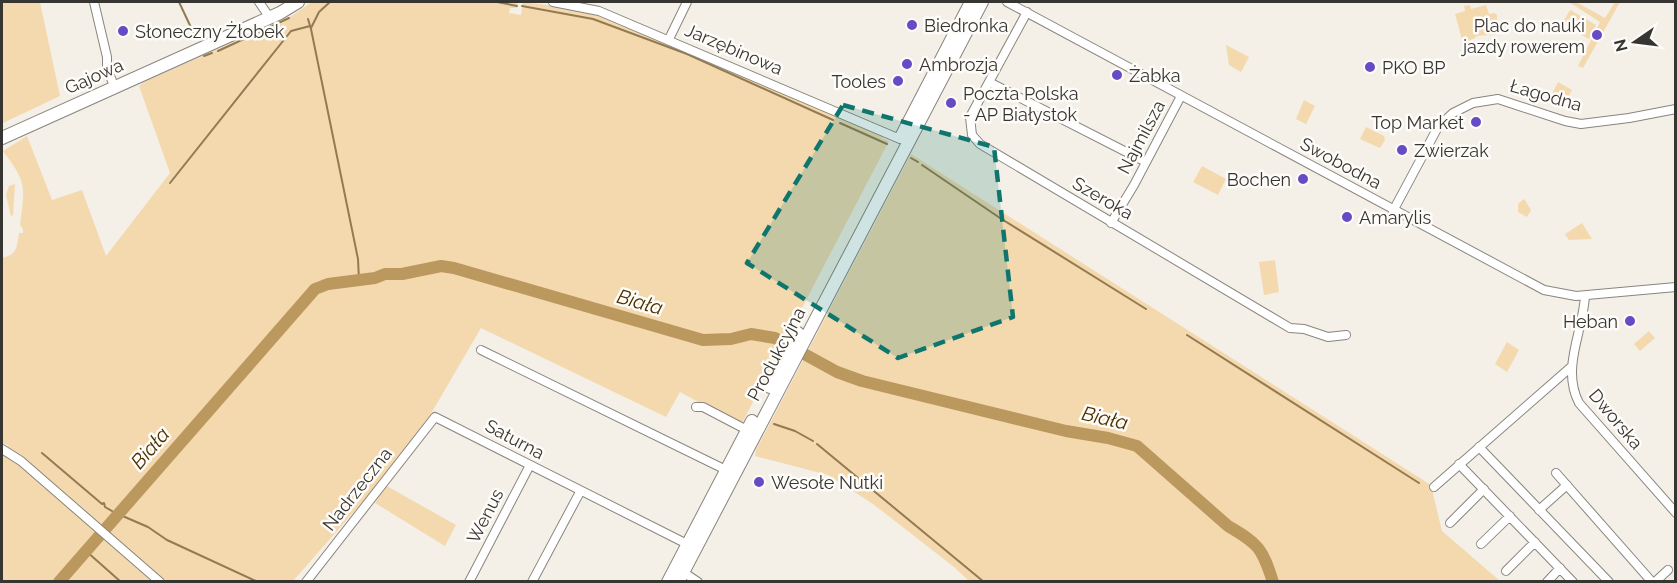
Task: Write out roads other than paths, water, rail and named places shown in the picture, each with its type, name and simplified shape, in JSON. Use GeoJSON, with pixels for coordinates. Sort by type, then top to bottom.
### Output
{"type":"FeatureCollection","features":[{"type":"Feature","properties":{"kind":"main road","name":"Gajowa"},"geometry":{"type":"LineString","coordinates":[[2,138],[270,18],[298,2]]}},
{"type":"Feature","properties":{"kind":"main road"},"geometry":{"type":"LineString","coordinates":[[903,141],[971,2]]}},
{"type":"Feature","properties":{"kind":"main road"},"geometry":{"type":"LineString","coordinates":[[903,141],[982,2]]}},
{"type":"Feature","properties":{"kind":"main road","name":"Produkcyjna"},"geometry":{"type":"LineString","coordinates":[[668,582],[747,430],[801,337],[903,141]]}},
{"type":"Feature","properties":{"kind":"main road","name":"Produkcyjna"},"geometry":{"type":"LineString","coordinates":[[680,577],[791,355]]}},
{"type":"Feature","properties":{"kind":"street"},"geometry":{"type":"LineString","coordinates":[[94,2],[107,57],[107,68],[114,86]]}},
{"type":"Feature","properties":{"kind":"street"},"geometry":{"type":"LineString","coordinates":[[259,2],[270,18]]}},
{"type":"Feature","properties":{"kind":"street","name":"Jarzębinowa"},"geometry":{"type":"LineString","coordinates":[[553,2],[580,4],[599,11],[903,141]]}},
{"type":"Feature","properties":{"kind":"street"},"geometry":{"type":"LineString","coordinates":[[669,39],[687,2]]}},
{"type":"Feature","properties":{"kind":"street","name":"Swobodna"},"geometry":{"type":"LineString","coordinates":[[1007,2],[1544,290],[1585,296],[1676,287]]}},
{"type":"Feature","properties":{"kind":"street","name":"Szeroka"},"geometry":{"type":"LineString","coordinates":[[1027,12],[970,117],[972,135],[980,144],[1290,328],[1304,329],[1328,337],[1346,335]]}},
{"type":"Feature","properties":{"kind":"street"},"geometry":{"type":"LineString","coordinates":[[989,82],[1146,162]]}},
{"type":"Feature","properties":{"kind":"street","name":"Najmilsza"},"geometry":{"type":"LineString","coordinates":[[1111,223],[1181,96]]}},
{"type":"Feature","properties":{"kind":"street","name":"Łagodna"},"geometry":{"type":"LineString","coordinates":[[1394,211],[1438,127],[1454,113],[1473,103],[1493,99],[1503,100],[1565,122],[1581,124],[1619,120],[1676,109]]}},
{"type":"Feature","properties":{"kind":"street","name":"Dworska"},"geometry":{"type":"LineString","coordinates":[[1585,296],[1585,306],[1571,367],[1572,385],[1579,403],[1676,513]]}},
{"type":"Feature","properties":{"kind":"street"},"geometry":{"type":"LineString","coordinates":[[481,351],[726,470]]}},
{"type":"Feature","properties":{"kind":"street"},"geometry":{"type":"LineString","coordinates":[[1434,487],[1571,367]]}},
{"type":"Feature","properties":{"kind":"street"},"geometry":{"type":"LineString","coordinates":[[696,407],[703,407],[747,430]]}},
{"type":"Feature","properties":{"kind":"street","name":"Saturna"},"geometry":{"type":"LineString","coordinates":[[435,417],[687,544]]}},
{"type":"Feature","properties":{"kind":"street","name":"Nadrzeczna"},"geometry":{"type":"LineString","coordinates":[[306,582],[435,417]]}},
{"type":"Feature","properties":{"kind":"street"},"geometry":{"type":"LineString","coordinates":[[1479,447],[1609,582]]}},
{"type":"Feature","properties":{"kind":"street"},"geometry":{"type":"LineString","coordinates":[[2,449],[9,451],[21,461],[160,582]]}},
{"type":"Feature","properties":{"kind":"street"},"geometry":{"type":"LineString","coordinates":[[1459,464],[1573,582]]}},
{"type":"Feature","properties":{"kind":"street","name":"Wenus"},"geometry":{"type":"LineString","coordinates":[[469,582],[530,465]]}},
{"type":"Feature","properties":{"kind":"street"},"geometry":{"type":"LineString","coordinates":[[1556,473],[1654,582],[1668,570]]}},
{"type":"Feature","properties":{"kind":"street"},"geometry":{"type":"LineString","coordinates":[[1539,510],[1567,485]]}},
{"type":"Feature","properties":{"kind":"street"},"geometry":{"type":"LineString","coordinates":[[1450,523],[1484,489]]}},
{"type":"Feature","properties":{"kind":"street"},"geometry":{"type":"LineString","coordinates":[[532,582],[580,492]]}},
{"type":"Feature","properties":{"kind":"street"},"geometry":{"type":"LineString","coordinates":[[1481,544],[1510,516]]}},
{"type":"Feature","properties":{"kind":"street"},"geometry":{"type":"LineString","coordinates":[[1506,571],[1535,542]]}},
{"type":"Feature","properties":{"kind":"street"},"geometry":{"type":"LineString","coordinates":[[1547,582],[1560,568]]}},
{"type":"Feature","properties":{"kind":"street"},"geometry":{"type":"LineString","coordinates":[[680,577],[698,582]]}},
{"type":"Feature","properties":{"kind":"waterway"},"geometry":{"type":"LineString","coordinates":[[179,2],[195,36]]}},
{"type":"Feature","properties":{"kind":"waterway"},"geometry":{"type":"LineString","coordinates":[[311,28],[319,12],[330,2]]}},
{"type":"Feature","properties":{"kind":"waterway"},"geometry":{"type":"LineString","coordinates":[[497,2],[517,6]]}},
{"type":"Feature","properties":{"kind":"waterway"},"geometry":{"type":"LineString","coordinates":[[522,6],[593,19],[687,54],[833,120]]}},
{"type":"Feature","properties":{"kind":"waterway"},"geometry":{"type":"LineString","coordinates":[[218,51],[289,18]]}},
{"type":"Feature","properties":{"kind":"waterway"},"geometry":{"type":"LineString","coordinates":[[308,19],[358,259],[359,281]]}},
{"type":"Feature","properties":{"kind":"waterway"},"geometry":{"type":"LineString","coordinates":[[170,183],[291,31],[310,26]]}},
{"type":"Feature","properties":{"kind":"waterway"},"geometry":{"type":"LineString","coordinates":[[204,56],[212,53]]}},
{"type":"Feature","properties":{"kind":"waterway"},"geometry":{"type":"LineString","coordinates":[[840,123],[887,144]]}},
{"type":"Feature","properties":{"kind":"waterway"},"geometry":{"type":"LineString","coordinates":[[911,158],[918,162]]}},
{"type":"Feature","properties":{"kind":"waterway"},"geometry":{"type":"LineString","coordinates":[[922,165],[1000,218],[1146,309]]}},
{"type":"Feature","properties":{"kind":"waterway","name":"Biała"},"geometry":{"type":"LineString","coordinates":[[59,582],[315,289],[328,284],[441,266],[703,340],[731,339],[751,334],[775,338],[837,372],[862,381],[1137,446],[1228,526],[1253,543],[1266,561],[1273,582]]}},
{"type":"Feature","properties":{"kind":"waterway"},"geometry":{"type":"LineString","coordinates":[[1187,335],[1419,483]]}},
{"type":"Feature","properties":{"kind":"waterway"},"geometry":{"type":"LineString","coordinates":[[774,424],[795,431],[813,441]]}},
{"type":"Feature","properties":{"kind":"waterway"},"geometry":{"type":"LineString","coordinates":[[817,444],[984,582]]}},
{"type":"Feature","properties":{"kind":"waterway"},"geometry":{"type":"LineString","coordinates":[[42,453],[102,504],[104,503],[105,507],[116,516]]}},
{"type":"Feature","properties":{"kind":"waterway"},"geometry":{"type":"LineString","coordinates":[[118,514],[148,527],[167,540],[258,582]]}},
{"type":"Feature","properties":{"kind":"waterway"},"geometry":{"type":"LineString","coordinates":[[86,551],[121,582]]}},
{"type":"Feature","properties":{"kind":"place","name":"Biedronka"},"geometry":{"type":"Point","coordinates":[912,25]}},
{"type":"Feature","properties":{"kind":"place","name":"Słoneczny Żłobek"},"geometry":{"type":"Point","coordinates":[123,31]}},
{"type":"Feature","properties":{"kind":"place","name":"Plac do nauki jazdy rowerem"},"geometry":{"type":"Point","coordinates":[1597,35]}},
{"type":"Feature","properties":{"kind":"place","name":"Ambrozja"},"geometry":{"type":"Point","coordinates":[907,64]}},
{"type":"Feature","properties":{"kind":"place","name":"PKO BP"},"geometry":{"type":"Point","coordinates":[1370,67]}},
{"type":"Feature","properties":{"kind":"place","name":"Żabka"},"geometry":{"type":"Point","coordinates":[1117,75]}},
{"type":"Feature","properties":{"kind":"place","name":"Tooles"},"geometry":{"type":"Point","coordinates":[898,81]}},
{"type":"Feature","properties":{"kind":"place","name":"Poczta Polska - AP Białystok"},"geometry":{"type":"Point","coordinates":[951,103]}},
{"type":"Feature","properties":{"kind":"place","name":"Top Market"},"geometry":{"type":"Point","coordinates":[1476,122]}},
{"type":"Feature","properties":{"kind":"place","name":"Zwierzak"},"geometry":{"type":"Point","coordinates":[1402,150]}},
{"type":"Feature","properties":{"kind":"place","name":"Bochen"},"geometry":{"type":"Point","coordinates":[1303,179]}},
{"type":"Feature","properties":{"kind":"place","name":"Amarylis"},"geometry":{"type":"Point","coordinates":[1347,217]}},
{"type":"Feature","properties":{"kind":"place","name":"Heban"},"geometry":{"type":"Point","coordinates":[1630,321]}},
{"type":"Feature","properties":{"kind":"place","name":"Wesołe Nutki"},"geometry":{"type":"Point","coordinates":[759,482]}}]}
